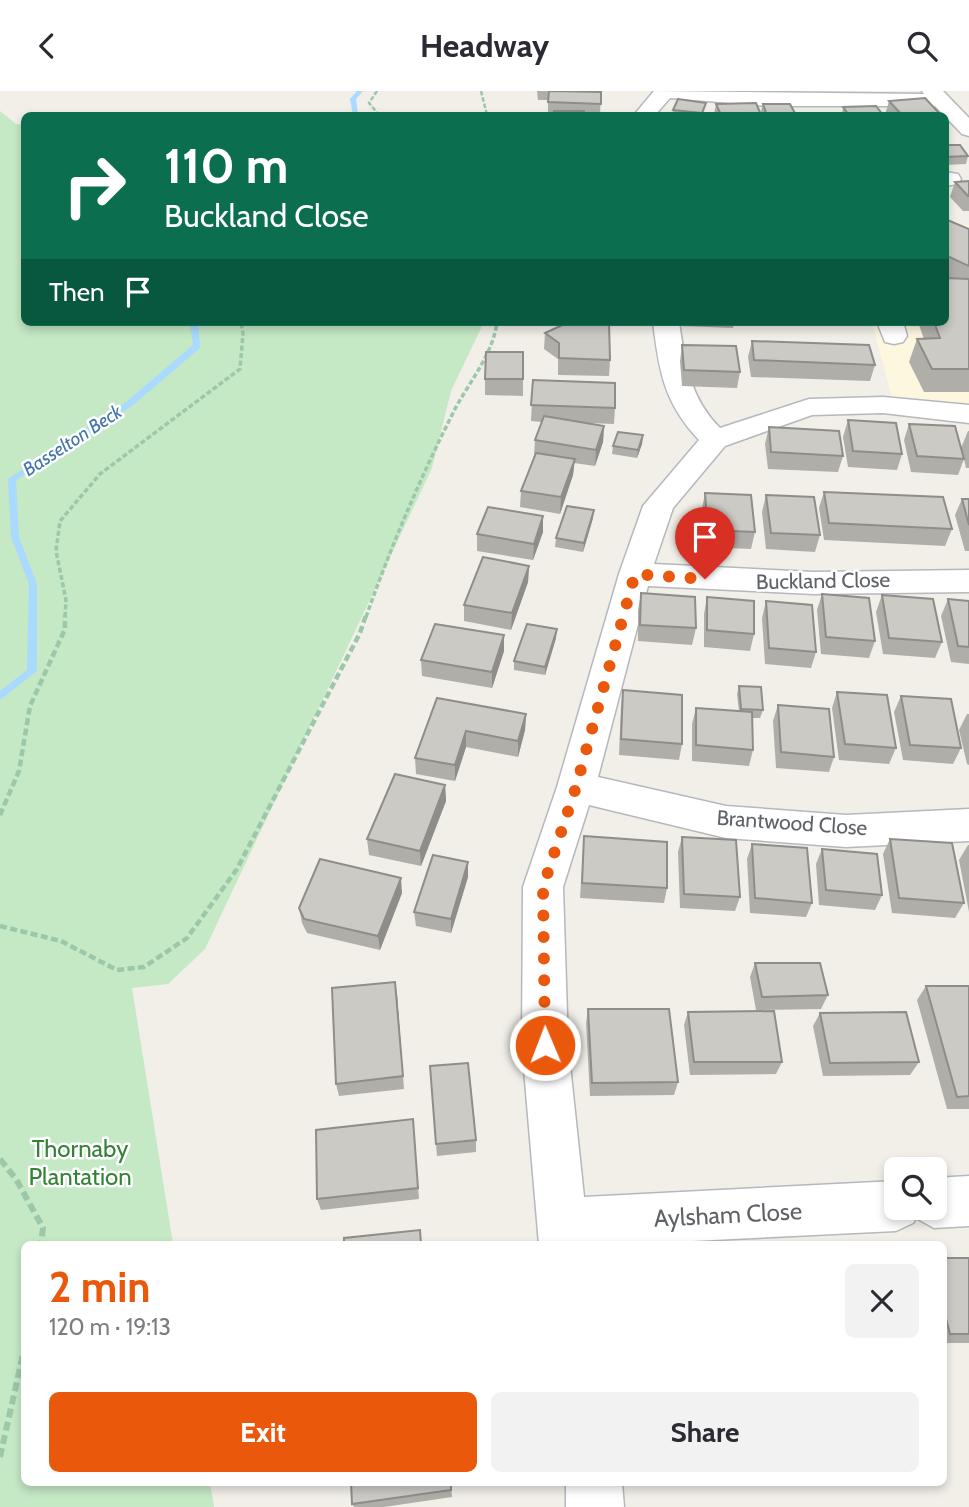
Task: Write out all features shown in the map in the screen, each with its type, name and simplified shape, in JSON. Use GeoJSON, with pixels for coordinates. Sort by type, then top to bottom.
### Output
{"type":"FeatureCollection","features":[{"type":"Feature","properties":{"kind":"street"},"geometry":{"type":"LineString","coordinates":[[647,112],[665,91],[819,109],[936,95],[969,130]]}},
{"type":"Feature","properties":{"kind":"street"},"geometry":{"type":"LineString","coordinates":[[667,326],[674,383],[692,418],[715,440]]}},
{"type":"Feature","properties":{"kind":"street"},"geometry":{"type":"LineString","coordinates":[[562,1233],[545,1045],[543,887],[576,787],[635,574],[658,506],[715,440],[809,407],[883,405],[969,414]]}},
{"type":"Feature","properties":{"kind":"street","name":"Buckland Close"},"geometry":{"type":"LineString","coordinates":[[635,574],[752,582],[844,583],[936,578],[969,581]]}},
{"type":"Feature","properties":{"kind":"street","name":"Brantwood Close"},"geometry":{"type":"LineString","coordinates":[[576,787],[726,822],[846,831],[969,825]]}},
{"type":"Feature","properties":{"kind":"street"},"geometry":{"type":"LineString","coordinates":[[947,1202],[969,1201]]}},
{"type":"Feature","properties":{"kind":"street","name":"Aylsham Close"},"geometry":{"type":"LineString","coordinates":[[562,1233],[884,1207]]}},
{"type":"Feature","properties":{"kind":"street"},"geometry":{"type":"LineString","coordinates":[[594,1486],[595,1507]]}},
{"type":"Feature","properties":{"kind":"path"},"geometry":{"type":"LineString","coordinates":[[376,112],[369,103],[377,91]]}},
{"type":"Feature","properties":{"kind":"path"},"geometry":{"type":"LineString","coordinates":[[481,91],[487,112]]}},
{"type":"Feature","properties":{"kind":"path"},"geometry":{"type":"LineString","coordinates":[[0,815],[19,771],[30,706],[65,629],[66,600],[56,551],[60,521],[100,474],[240,369],[242,326]]}},
{"type":"Feature","properties":{"kind":"path"},"geometry":{"type":"LineString","coordinates":[[0,926],[16,928],[96,954],[117,970],[144,967],[187,938],[237,869],[360,633],[387,558],[455,409],[495,338],[496,326]]}},
{"type":"Feature","properties":{"kind":"path"},"geometry":{"type":"LineString","coordinates":[[0,1159],[16,1179],[43,1228],[41,1241]]}},
{"type":"Feature","properties":{"kind":"path"},"geometry":{"type":"LineString","coordinates":[[0,1457],[21,1363]]}},
{"type":"Feature","properties":{"kind":"shaded area"},"geometry":{"type":"Polygon","coordinates":[[[969,225],[969,409],[892,398],[873,326],[949,326],[949,227],[969,225]]]}},
{"type":"Feature","properties":{"kind":"green space","name":"Thornaby Plantation"},"geometry":{"type":"Polygon","coordinates":[[[0,111],[16,124],[21,125],[21,326],[482,326],[451,391],[432,468],[205,949],[168,984],[132,988],[173,1241],[21,1241],[21,1486],[211,1486],[214,1507],[0,1507],[0,111]]]}},
{"type":"Feature","properties":{"kind":"building"},"geometry":{"type":"Polygon","coordinates":[[[549,91],[601,92],[601,104],[548,102],[549,91]]]}},
{"type":"Feature","properties":{"kind":"building"},"geometry":{"type":"Polygon","coordinates":[[[925,98],[938,112],[899,112],[889,101],[925,98]]]}},
{"type":"Feature","properties":{"kind":"building"},"geometry":{"type":"Polygon","coordinates":[[[678,99],[706,103],[702,112],[673,110],[678,99]]]}},
{"type":"Feature","properties":{"kind":"building"},"geometry":{"type":"Polygon","coordinates":[[[756,103],[760,112],[720,112],[716,104],[756,103]]]}},
{"type":"Feature","properties":{"kind":"building"},"geometry":{"type":"Polygon","coordinates":[[[763,104],[790,104],[794,112],[766,112],[763,104]]]}},
{"type":"Feature","properties":{"kind":"building"},"geometry":{"type":"Polygon","coordinates":[[[876,106],[881,112],[847,112],[843,107],[876,106]]]}},
{"type":"Feature","properties":{"kind":"building"},"geometry":{"type":"Polygon","coordinates":[[[949,145],[960,145],[968,156],[949,157],[949,145]]]}},
{"type":"Feature","properties":{"kind":"building"},"geometry":{"type":"Polygon","coordinates":[[[969,181],[969,196],[968,196],[955,182],[969,181]]]}},
{"type":"Feature","properties":{"kind":"building"},"geometry":{"type":"Polygon","coordinates":[[[949,221],[969,229],[969,266],[949,257],[949,221]]]}},
{"type":"Feature","properties":{"kind":"building"},"geometry":{"type":"Polygon","coordinates":[[[949,278],[969,279],[969,369],[932,369],[917,339],[940,338],[936,326],[949,326],[949,278]]]}},
{"type":"Feature","properties":{"kind":"building"},"geometry":{"type":"Polygon","coordinates":[[[560,326],[609,326],[610,360],[559,358],[559,343],[545,333],[560,326]]]}},
{"type":"Feature","properties":{"kind":"building"},"geometry":{"type":"Polygon","coordinates":[[[752,341],[869,345],[875,365],[754,360],[752,341]]]}},
{"type":"Feature","properties":{"kind":"building"},"geometry":{"type":"Polygon","coordinates":[[[682,345],[736,346],[740,372],[684,370],[682,345]]]}},
{"type":"Feature","properties":{"kind":"building"},"geometry":{"type":"Polygon","coordinates":[[[486,352],[523,352],[523,379],[485,379],[486,352]]]}},
{"type":"Feature","properties":{"kind":"building"},"geometry":{"type":"Polygon","coordinates":[[[533,380],[615,383],[615,408],[531,405],[533,380]]]}},
{"type":"Feature","properties":{"kind":"building"},"geometry":{"type":"Polygon","coordinates":[[[544,416],[604,426],[596,450],[535,440],[544,416]]]}},
{"type":"Feature","properties":{"kind":"building"},"geometry":{"type":"Polygon","coordinates":[[[848,420],[896,423],[902,454],[853,451],[848,420]]]}},
{"type":"Feature","properties":{"kind":"building"},"geometry":{"type":"Polygon","coordinates":[[[909,424],[955,426],[964,459],[917,456],[909,424]]]}},
{"type":"Feature","properties":{"kind":"building"},"geometry":{"type":"Polygon","coordinates":[[[769,427],[839,431],[843,456],[771,452],[769,427]]]}},
{"type":"Feature","properties":{"kind":"building"},"geometry":{"type":"Polygon","coordinates":[[[618,432],[643,435],[638,450],[613,446],[618,432]]]}},
{"type":"Feature","properties":{"kind":"building"},"geometry":{"type":"Polygon","coordinates":[[[536,453],[575,459],[561,497],[521,491],[536,453]]]}},
{"type":"Feature","properties":{"kind":"building"},"geometry":{"type":"Polygon","coordinates":[[[824,492],[943,497],[952,529],[829,523],[824,492]]]}},
{"type":"Feature","properties":{"kind":"building"},"geometry":{"type":"Polygon","coordinates":[[[705,493],[751,495],[755,532],[708,530],[705,493]]]}},
{"type":"Feature","properties":{"kind":"building"},"geometry":{"type":"Polygon","coordinates":[[[766,495],[814,497],[820,535],[771,533],[766,495]]]}},
{"type":"Feature","properties":{"kind":"building"},"geometry":{"type":"Polygon","coordinates":[[[962,499],[969,499],[969,525],[962,499]]]}},
{"type":"Feature","properties":{"kind":"building"},"geometry":{"type":"Polygon","coordinates":[[[567,506],[594,510],[584,543],[556,538],[567,506]]]}},
{"type":"Feature","properties":{"kind":"building"},"geometry":{"type":"Polygon","coordinates":[[[488,507],[543,516],[534,544],[477,534],[488,507]]]}},
{"type":"Feature","properties":{"kind":"building"},"geometry":{"type":"Polygon","coordinates":[[[483,557],[529,566],[512,613],[464,605],[483,557]]]}},
{"type":"Feature","properties":{"kind":"building"},"geometry":{"type":"Polygon","coordinates":[[[641,593],[695,597],[696,628],[640,625],[641,593]]]}},
{"type":"Feature","properties":{"kind":"building"},"geometry":{"type":"Polygon","coordinates":[[[822,594],[869,598],[875,641],[826,637],[822,594]]]}},
{"type":"Feature","properties":{"kind":"building"},"geometry":{"type":"Polygon","coordinates":[[[882,595],[933,599],[942,642],[889,638],[882,595]]]}},
{"type":"Feature","properties":{"kind":"building"},"geometry":{"type":"Polygon","coordinates":[[[707,597],[754,601],[754,634],[707,630],[707,597]]]}},
{"type":"Feature","properties":{"kind":"building"},"geometry":{"type":"Polygon","coordinates":[[[948,599],[969,601],[969,647],[958,646],[948,599]]]}},
{"type":"Feature","properties":{"kind":"building"},"geometry":{"type":"Polygon","coordinates":[[[766,601],[812,605],[816,652],[769,648],[766,601]]]}},
{"type":"Feature","properties":{"kind":"building"},"geometry":{"type":"Polygon","coordinates":[[[435,624],[504,635],[492,672],[421,660],[435,624]]]}},
{"type":"Feature","properties":{"kind":"building"},"geometry":{"type":"Polygon","coordinates":[[[527,624],[557,629],[545,667],[514,661],[527,624]]]}},
{"type":"Feature","properties":{"kind":"building"},"geometry":{"type":"Polygon","coordinates":[[[739,686],[761,687],[763,710],[741,709],[739,686]]]}},
{"type":"Feature","properties":{"kind":"building"},"geometry":{"type":"Polygon","coordinates":[[[623,690],[682,695],[682,744],[621,739],[623,690]]]}},
{"type":"Feature","properties":{"kind":"building"},"geometry":{"type":"Polygon","coordinates":[[[837,692],[887,695],[896,748],[845,744],[837,692]]]}},
{"type":"Feature","properties":{"kind":"building"},"geometry":{"type":"Polygon","coordinates":[[[901,696],[951,699],[961,748],[910,745],[901,696]]]}},
{"type":"Feature","properties":{"kind":"building"},"geometry":{"type":"Polygon","coordinates":[[[437,698],[526,714],[518,741],[466,731],[455,765],[415,758],[437,698]]]}},
{"type":"Feature","properties":{"kind":"building"},"geometry":{"type":"Polygon","coordinates":[[[778,705],[829,709],[834,757],[781,752],[778,705]]]}},
{"type":"Feature","properties":{"kind":"building"},"geometry":{"type":"Polygon","coordinates":[[[696,708],[752,712],[753,750],[696,745],[696,708]]]}},
{"type":"Feature","properties":{"kind":"building"},"geometry":{"type":"Polygon","coordinates":[[[395,774],[445,785],[420,851],[367,839],[395,774]]]}},
{"type":"Feature","properties":{"kind":"building"},"geometry":{"type":"Polygon","coordinates":[[[584,836],[667,842],[667,888],[582,883],[584,836]]]}},
{"type":"Feature","properties":{"kind":"building"},"geometry":{"type":"Polygon","coordinates":[[[682,837],[736,840],[740,897],[684,894],[682,837]]]}},
{"type":"Feature","properties":{"kind":"building"},"geometry":{"type":"Polygon","coordinates":[[[890,839],[952,843],[964,903],[899,898],[890,839]]]}},
{"type":"Feature","properties":{"kind":"building"},"geometry":{"type":"Polygon","coordinates":[[[752,844],[807,848],[812,903],[755,898],[752,844]]]}},
{"type":"Feature","properties":{"kind":"building"},"geometry":{"type":"Polygon","coordinates":[[[822,849],[877,854],[882,895],[826,890],[822,849]]]}},
{"type":"Feature","properties":{"kind":"building"},"geometry":{"type":"Polygon","coordinates":[[[433,855],[468,862],[451,919],[414,912],[433,855]]]}},
{"type":"Feature","properties":{"kind":"building"},"geometry":{"type":"Polygon","coordinates":[[[320,859],[401,878],[378,936],[304,919],[299,908],[320,859]]]}},
{"type":"Feature","properties":{"kind":"building"},"geometry":{"type":"Polygon","coordinates":[[[755,963],[820,963],[828,995],[762,997],[755,963]]]}},
{"type":"Feature","properties":{"kind":"building"},"geometry":{"type":"Polygon","coordinates":[[[395,982],[403,1076],[336,1084],[332,988],[395,982]]]}},
{"type":"Feature","properties":{"kind":"building"},"geometry":{"type":"Polygon","coordinates":[[[926,986],[969,986],[969,1096],[957,1097],[926,986]]]}},
{"type":"Feature","properties":{"kind":"building"},"geometry":{"type":"Polygon","coordinates":[[[588,1009],[669,1009],[678,1082],[592,1083],[588,1009]]]}},
{"type":"Feature","properties":{"kind":"building"},"geometry":{"type":"Polygon","coordinates":[[[774,1011],[782,1062],[694,1062],[688,1012],[774,1011]]]}},
{"type":"Feature","properties":{"kind":"building"},"geometry":{"type":"Polygon","coordinates":[[[906,1012],[919,1062],[830,1063],[820,1013],[906,1012]]]}},
{"type":"Feature","properties":{"kind":"building"},"geometry":{"type":"Polygon","coordinates":[[[468,1063],[476,1140],[436,1144],[430,1066],[468,1063]]]}},
{"type":"Feature","properties":{"kind":"building"},"geometry":{"type":"Polygon","coordinates":[[[413,1119],[418,1188],[317,1199],[316,1130],[413,1119]]]}},
{"type":"Feature","properties":{"kind":"building"},"geometry":{"type":"Polygon","coordinates":[[[420,1230],[421,1241],[344,1241],[344,1238],[420,1230]]]}},
{"type":"Feature","properties":{"kind":"building"},"geometry":{"type":"Polygon","coordinates":[[[947,1258],[969,1258],[969,1334],[950,1334],[947,1322],[947,1258]]]}},
{"type":"Feature","properties":{"kind":"building"},"geometry":{"type":"Polygon","coordinates":[[[351,1486],[451,1486],[451,1490],[352,1504],[351,1486]]]}},
{"type":"Feature","properties":{"kind":"waterway","name":"Basselton Beck"},"geometry":{"type":"LineString","coordinates":[[355,112],[353,99],[360,91]]}},
{"type":"Feature","properties":{"kind":"waterway","name":"Basselton Beck"},"geometry":{"type":"LineString","coordinates":[[0,696],[32,671],[33,584],[15,537],[12,479],[129,404],[197,346],[194,326]]}},
{"type":"Feature","properties":{"kind":"route"},"geometry":{"type":"LineString","coordinates":[[545,1045],[543,887],[576,787],[635,574],[705,579]]}}]}
